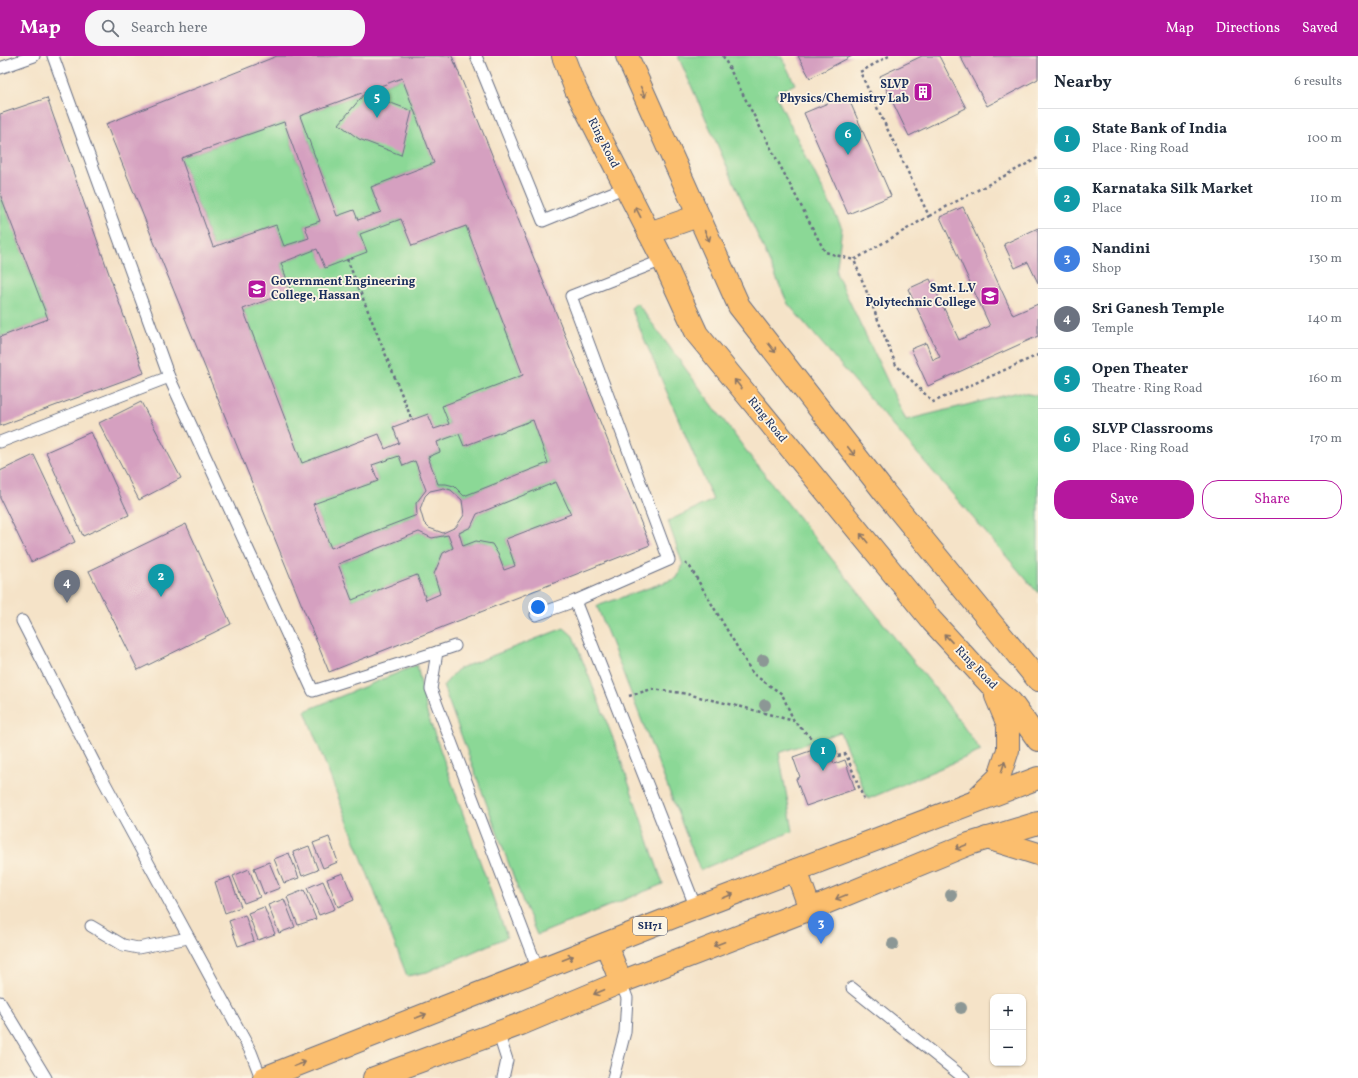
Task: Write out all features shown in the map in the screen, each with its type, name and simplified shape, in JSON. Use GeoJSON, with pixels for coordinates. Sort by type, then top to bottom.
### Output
{"type":"FeatureCollection","features":[{"type":"Feature","properties":{"kind":"main road","name":"Ring Road"},"geometry":{"type":"LineString","coordinates":[[563,56],[576,90],[663,260],[697,334],[932,621],[990,684],[1011,702],[1038,740]]}},
{"type":"Feature","properties":{"kind":"main road"},"geometry":{"type":"LineString","coordinates":[[627,56],[739,306],[885,493],[1034,673]]}},
{"type":"Feature","properties":{"kind":"main road"},"geometry":{"type":"LineString","coordinates":[[649,233],[698,216]]}},
{"type":"Feature","properties":{"kind":"main road"},"geometry":{"type":"LineString","coordinates":[[968,806],[999,777],[1008,750],[1008,725],[990,684]]}},
{"type":"Feature","properties":{"kind":"main road","name":"SH71"},"geometry":{"type":"LineString","coordinates":[[264,1078],[696,908],[968,806],[1014,786],[1038,778]]}},
{"type":"Feature","properties":{"kind":"main road"},"geometry":{"type":"LineString","coordinates":[[374,1078],[401,1073],[621,982],[810,909],[969,844],[1038,823]]}},
{"type":"Feature","properties":{"kind":"main road"},"geometry":{"type":"LineString","coordinates":[[986,838],[1038,854]]}},
{"type":"Feature","properties":{"kind":"main road"},"geometry":{"type":"LineString","coordinates":[[796,870],[810,909]]}},
{"type":"Feature","properties":{"kind":"main road"},"geometry":{"type":"LineString","coordinates":[[606,944],[621,982]]}},
{"type":"Feature","properties":{"kind":"lane"},"geometry":{"type":"LineString","coordinates":[[0,68],[34,56]]}},
{"type":"Feature","properties":{"kind":"lane"},"geometry":{"type":"LineString","coordinates":[[53,56],[169,377],[313,691],[455,646]]}},
{"type":"Feature","properties":{"kind":"lane"},"geometry":{"type":"LineString","coordinates":[[476,56],[543,221],[626,187]]}},
{"type":"Feature","properties":{"kind":"lane"},"geometry":{"type":"LineString","coordinates":[[536,615],[575,601],[669,560],[571,296],[663,260]]}},
{"type":"Feature","properties":{"kind":"lane"},"geometry":{"type":"LineString","coordinates":[[0,442],[169,377]]}},
{"type":"Feature","properties":{"kind":"lane"},"geometry":{"type":"LineString","coordinates":[[575,601],[696,908]]}},
{"type":"Feature","properties":{"kind":"lane"},"geometry":{"type":"LineString","coordinates":[[22,621],[100,774],[250,1052],[261,1078]]}},
{"type":"Feature","properties":{"kind":"lane"},"geometry":{"type":"LineString","coordinates":[[437,652],[431,689],[538,970]]}},
{"type":"Feature","properties":{"kind":"lane"},"geometry":{"type":"LineString","coordinates":[[91,926],[123,945],[138,948],[188,938]]}},
{"type":"Feature","properties":{"kind":"lane"},"geometry":{"type":"LineString","coordinates":[[613,1078],[625,1032],[628,998],[621,982]]}},
{"type":"Feature","properties":{"kind":"lane"},"geometry":{"type":"LineString","coordinates":[[852,988],[964,1078]]}},
{"type":"Feature","properties":{"kind":"lane"},"geometry":{"type":"LineString","coordinates":[[0,1002],[46,1078]]}},
{"type":"Feature","properties":{"kind":"lane"},"geometry":{"type":"LineString","coordinates":[[498,1032],[507,1060],[503,1078]]}},
{"type":"Feature","properties":{"kind":"path"},"geometry":{"type":"LineString","coordinates":[[723,56],[825,252],[854,260],[929,216],[1038,158]]}},
{"type":"Feature","properties":{"kind":"path"},"geometry":{"type":"LineString","coordinates":[[889,56],[860,72],[929,216]]}},
{"type":"Feature","properties":{"kind":"path"},"geometry":{"type":"LineString","coordinates":[[347,259],[412,420]]}},
{"type":"Feature","properties":{"kind":"path"},"geometry":{"type":"LineString","coordinates":[[854,260],[896,365],[933,402],[1038,356]]}},
{"type":"Feature","properties":{"kind":"path"},"geometry":{"type":"LineString","coordinates":[[669,560],[676,557],[690,567],[753,674],[782,694],[794,721],[817,744],[827,741],[832,743],[838,756],[846,754],[864,800]]}},
{"type":"Feature","properties":{"kind":"path"},"geometry":{"type":"LineString","coordinates":[[614,701],[652,689],[682,693],[794,721]]}},
{"type":"Feature","properties":{"kind":"green space"},"geometry":{"type":"Polygon","coordinates":[[[678,56],[781,56],[795,84],[775,94],[842,228],[836,273],[906,420],[1019,392],[1038,396],[1038,593],[788,304],[678,56]]]}},
{"type":"Feature","properties":{"kind":"green space"},"geometry":{"type":"Polygon","coordinates":[[[402,78],[434,163],[371,187],[381,212],[358,220],[337,216],[300,116],[402,78]]]}},
{"type":"Feature","properties":{"kind":"green space"},"geometry":{"type":"Polygon","coordinates":[[[284,122],[320,221],[305,226],[309,238],[284,246],[276,225],[213,247],[181,158],[284,122]]]}},
{"type":"Feature","properties":{"kind":"green space"},"geometry":{"type":"Polygon","coordinates":[[[0,194],[48,319],[0,337],[0,194]]]}},
{"type":"Feature","properties":{"kind":"green space"},"geometry":{"type":"Polygon","coordinates":[[[401,219],[412,246],[466,226],[523,375],[443,406],[449,424],[434,429],[428,414],[393,427],[399,443],[385,449],[379,434],[302,463],[243,309],[291,291],[281,263],[317,249],[325,267],[366,252],[360,234],[401,219]]]}},
{"type":"Feature","properties":{"kind":"green space"},"geometry":{"type":"Polygon","coordinates":[[[637,303],[753,460],[942,697],[981,751],[868,799],[840,732],[779,753],[793,831],[700,870],[597,606],[677,578],[683,565],[668,521],[713,500],[631,308],[637,303]]]}},
{"type":"Feature","properties":{"kind":"green space"},"geometry":{"type":"Polygon","coordinates":[[[533,420],[548,463],[464,496],[459,490],[452,486],[438,484],[428,457],[440,452],[437,442],[459,434],[464,446],[533,420]]]}},
{"type":"Feature","properties":{"kind":"green space"},"geometry":{"type":"Polygon","coordinates":[[[399,456],[403,466],[415,461],[426,490],[416,503],[417,515],[331,548],[313,504],[378,481],[372,465],[399,456]]]}},
{"type":"Feature","properties":{"kind":"green space"},"geometry":{"type":"Polygon","coordinates":[[[556,482],[571,514],[506,539],[515,566],[504,570],[494,549],[485,542],[472,543],[463,546],[459,533],[471,527],[477,514],[556,482]]]}},
{"type":"Feature","properties":{"kind":"green space"},"geometry":{"type":"Polygon","coordinates":[[[419,532],[432,538],[448,535],[453,548],[443,553],[434,574],[440,594],[426,600],[417,575],[352,600],[338,564],[419,532]]]}},
{"type":"Feature","properties":{"kind":"green space"},"geometry":{"type":"Polygon","coordinates":[[[564,628],[573,636],[616,746],[663,884],[537,935],[524,905],[443,686],[458,669],[564,628]]]}},
{"type":"Feature","properties":{"kind":"green space"},"geometry":{"type":"Polygon","coordinates":[[[417,665],[427,713],[507,937],[427,972],[407,976],[305,711],[417,665]]]}},
{"type":"Feature","properties":{"kind":"building"},"geometry":{"type":"Polygon","coordinates":[[[277,56],[452,56],[650,545],[329,672],[106,124],[277,56]],[[402,78],[300,116],[337,216],[354,210],[358,220],[381,212],[371,187],[434,163],[402,78]],[[284,122],[181,158],[213,247],[276,225],[284,246],[309,238],[305,226],[320,221],[284,122]],[[401,219],[360,234],[367,252],[325,268],[317,249],[281,263],[291,291],[243,309],[302,463],[379,434],[385,449],[399,443],[393,427],[428,414],[434,429],[449,424],[442,406],[523,375],[466,226],[412,246],[401,219]],[[533,420],[464,446],[459,434],[437,442],[440,452],[428,457],[438,484],[454,486],[464,496],[548,463],[533,420]],[[399,456],[372,465],[378,481],[313,504],[331,548],[417,515],[416,503],[426,490],[415,461],[403,466],[399,456]],[[556,482],[477,514],[471,527],[459,533],[463,546],[476,541],[492,544],[498,554],[504,570],[515,566],[506,539],[571,514],[556,482]],[[444,488],[430,491],[425,496],[420,509],[424,523],[429,528],[443,533],[456,527],[464,515],[462,500],[451,490],[444,488]],[[419,532],[338,564],[352,600],[417,575],[426,600],[440,594],[434,574],[443,553],[453,548],[448,535],[432,538],[419,532]]]}},
{"type":"Feature","properties":{"kind":"building"},"geometry":{"type":"Polygon","coordinates":[[[798,56],[852,56],[810,78],[798,56]]]}},
{"type":"Feature","properties":{"kind":"building","name":"SLVP Physics/Chemistry Lab"},"geometry":{"type":"Polygon","coordinates":[[[922,56],[939,56],[966,108],[909,136],[880,76],[922,56]]]}},
{"type":"Feature","properties":{"kind":"building"},"geometry":{"type":"Polygon","coordinates":[[[960,56],[1038,56],[1038,79],[987,106],[960,56]]]}},
{"type":"Feature","properties":{"kind":"building"},"geometry":{"type":"Polygon","coordinates":[[[365,93],[412,111],[401,155],[359,139],[339,124],[365,93]]]}},
{"type":"Feature","properties":{"kind":"building"},"geometry":{"type":"Polygon","coordinates":[[[847,95],[891,196],[848,214],[804,113],[847,95]]]}},
{"type":"Feature","properties":{"kind":"building"},"geometry":{"type":"Polygon","coordinates":[[[47,98],[144,373],[0,426],[0,337],[48,319],[0,194],[0,114],[47,98]]]}},
{"type":"Feature","properties":{"kind":"building","name":"Smt. L.V Polytechnic College"},"geometry":{"type":"Polygon","coordinates":[[[963,207],[1013,315],[1038,304],[1038,336],[928,386],[911,349],[926,343],[933,360],[940,357],[908,289],[930,279],[959,340],[990,326],[940,217],[963,207]]]}},
{"type":"Feature","properties":{"kind":"building"},"geometry":{"type":"Polygon","coordinates":[[[1038,228],[1038,283],[1028,262],[1015,268],[1004,244],[1038,228]]]}},
{"type":"Feature","properties":{"kind":"building"},"geometry":{"type":"Polygon","coordinates":[[[141,402],[181,478],[139,500],[99,423],[141,402]]]}},
{"type":"Feature","properties":{"kind":"building"},"geometry":{"type":"Polygon","coordinates":[[[91,432],[129,515],[83,536],[46,452],[91,432]]]}},
{"type":"Feature","properties":{"kind":"building"},"geometry":{"type":"Polygon","coordinates":[[[34,455],[75,542],[31,562],[0,498],[0,471],[34,455]]]}},
{"type":"Feature","properties":{"kind":"building"},"geometry":{"type":"Polygon","coordinates":[[[186,524],[231,624],[138,670],[89,571],[186,524]]]}},
{"type":"Feature","properties":{"kind":"building"},"geometry":{"type":"Polygon","coordinates":[[[827,745],[834,764],[845,760],[855,789],[806,806],[796,779],[800,777],[793,757],[827,745]]]}},
{"type":"Feature","properties":{"kind":"building"},"geometry":{"type":"Polygon","coordinates":[[[329,837],[338,862],[323,868],[313,843],[329,837]]]}},
{"type":"Feature","properties":{"kind":"building"},"geometry":{"type":"Polygon","coordinates":[[[309,846],[318,870],[302,876],[293,852],[309,846]]]}},
{"type":"Feature","properties":{"kind":"building"},"geometry":{"type":"Polygon","coordinates":[[[289,853],[299,878],[284,883],[274,859],[289,853]]]}},
{"type":"Feature","properties":{"kind":"building"},"geometry":{"type":"Polygon","coordinates":[[[269,862],[280,888],[264,894],[254,868],[269,862]]]}},
{"type":"Feature","properties":{"kind":"building"},"geometry":{"type":"Polygon","coordinates":[[[249,869],[260,897],[244,903],[233,876],[249,869]]]}},
{"type":"Feature","properties":{"kind":"building"},"geometry":{"type":"Polygon","coordinates":[[[343,873],[354,900],[338,907],[327,879],[343,873]]]}},
{"type":"Feature","properties":{"kind":"building"},"geometry":{"type":"Polygon","coordinates":[[[230,877],[241,907],[225,913],[215,882],[230,877]]]}},
{"type":"Feature","properties":{"kind":"building"},"geometry":{"type":"Polygon","coordinates":[[[323,881],[335,909],[319,915],[307,888],[323,881]]]}},
{"type":"Feature","properties":{"kind":"building"},"geometry":{"type":"Polygon","coordinates":[[[304,890],[316,919],[298,925],[287,897],[304,890]]]}},
{"type":"Feature","properties":{"kind":"building"},"geometry":{"type":"Polygon","coordinates":[[[284,899],[295,927],[279,933],[268,905],[284,899]]]}},
{"type":"Feature","properties":{"kind":"building"},"geometry":{"type":"Polygon","coordinates":[[[264,907],[275,934],[258,940],[248,913],[264,907]]]}},
{"type":"Feature","properties":{"kind":"building"},"geometry":{"type":"Polygon","coordinates":[[[245,915],[254,941],[238,946],[229,921],[245,915]]]}},
{"type":"Feature","properties":{"kind":"place","name":"SLVP Physics/Chemistry Lab"},"geometry":{"type":"Point","coordinates":[923,92]}},
{"type":"Feature","properties":{"kind":"place","name":"Open Theater"},"geometry":{"type":"Point","coordinates":[377,118]}},
{"type":"Feature","properties":{"kind":"place","name":"SLVP Classrooms"},"geometry":{"type":"Point","coordinates":[848,155]}},
{"type":"Feature","properties":{"kind":"place","name":"Government Engineering College, Hassan"},"geometry":{"type":"Point","coordinates":[257,289]}},
{"type":"Feature","properties":{"kind":"place","name":"Smt. L.V Polytechnic College"},"geometry":{"type":"Point","coordinates":[990,296]}},
{"type":"Feature","properties":{"kind":"place","name":"Karnataka Silk Market"},"geometry":{"type":"Point","coordinates":[161,597]}},
{"type":"Feature","properties":{"kind":"place","name":"Sri Ganesh Temple"},"geometry":{"type":"Point","coordinates":[67,603]}},
{"type":"Feature","properties":{"kind":"place","name":"State Bank of India"},"geometry":{"type":"Point","coordinates":[823,771]}},
{"type":"Feature","properties":{"kind":"place","name":"Nandini"},"geometry":{"type":"Point","coordinates":[821,944]}}]}
